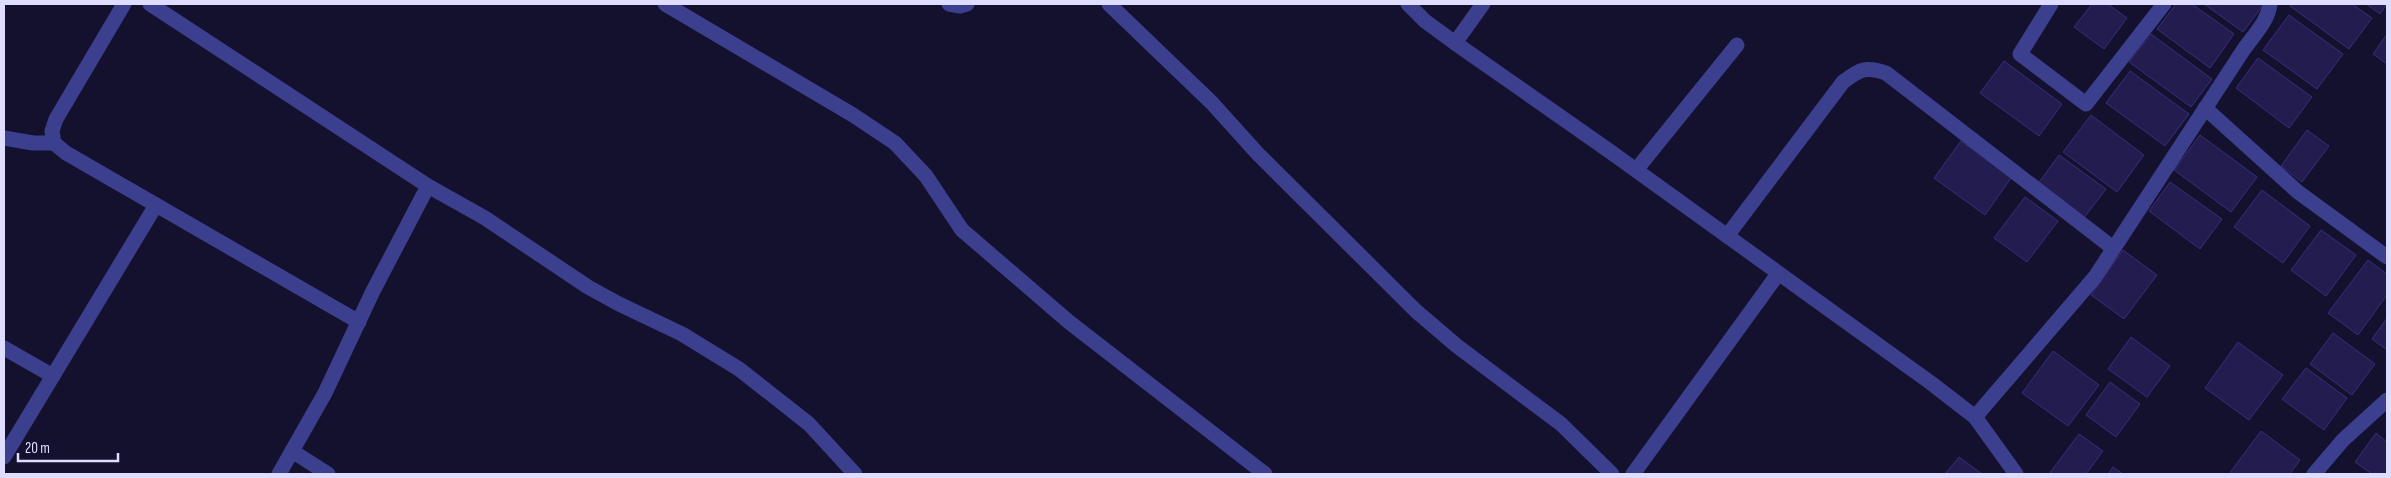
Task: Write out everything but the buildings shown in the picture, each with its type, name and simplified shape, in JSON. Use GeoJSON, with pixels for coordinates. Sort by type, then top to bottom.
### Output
{"type":"FeatureCollection","features":[{"type":"Feature","properties":{"kind":"street"},"geometry":{"type":"LineString","coordinates":[[124,4],[56,119],[52,130],[54,142],[66,153],[359,322]]}},
{"type":"Feature","properties":{"kind":"street"},"geometry":{"type":"LineString","coordinates":[[150,4],[428,186],[485,218],[588,286],[682,334],[739,369],[809,424],[855,474]]}},
{"type":"Feature","properties":{"kind":"street"},"geometry":{"type":"LineString","coordinates":[[665,4],[853,115],[895,143],[926,176],[962,230],[1069,322],[1265,474]]}},
{"type":"Feature","properties":{"kind":"street"},"geometry":{"type":"LineString","coordinates":[[949,4],[960,6],[967,4]]}},
{"type":"Feature","properties":{"kind":"street"},"geometry":{"type":"LineString","coordinates":[[1109,4],[1212,102],[1258,154],[1416,311],[1457,346],[1561,424],[1612,474]]}},
{"type":"Feature","properties":{"kind":"street"},"geometry":{"type":"LineString","coordinates":[[1408,4],[1426,21],[1455,43],[1636,170],[1975,417],[2016,474]]}},
{"type":"Feature","properties":{"kind":"street"},"geometry":{"type":"LineString","coordinates":[[1455,43],[1483,4]]}},
{"type":"Feature","properties":{"kind":"street"},"geometry":{"type":"LineString","coordinates":[[2051,4],[2020,54],[2086,104],[2164,4]]}},
{"type":"Feature","properties":{"kind":"street"},"geometry":{"type":"LineString","coordinates":[[1975,417],[2096,277],[2113,248],[2272,6]]}},
{"type":"Feature","properties":{"kind":"street"},"geometry":{"type":"LineString","coordinates":[[1636,170],[1737,45]]}},
{"type":"Feature","properties":{"kind":"street"},"geometry":{"type":"LineString","coordinates":[[1727,236],[1843,82],[1856,72],[1871,68],[1886,73],[2113,248]]}},
{"type":"Feature","properties":{"kind":"street"},"geometry":{"type":"LineString","coordinates":[[2205,108],[2298,192],[2387,257]]}},
{"type":"Feature","properties":{"kind":"street"},"geometry":{"type":"LineString","coordinates":[[4,138],[33,143],[54,142]]}},
{"type":"Feature","properties":{"kind":"street"},"geometry":{"type":"LineString","coordinates":[[279,474],[325,393],[428,186]]}},
{"type":"Feature","properties":{"kind":"street"},"geometry":{"type":"LineString","coordinates":[[4,457],[156,205]]}},
{"type":"Feature","properties":{"kind":"street"},"geometry":{"type":"LineString","coordinates":[[1632,474],[1778,274]]}},
{"type":"Feature","properties":{"kind":"street"},"geometry":{"type":"LineString","coordinates":[[4,348],[53,376]]}},
{"type":"Feature","properties":{"kind":"street"},"geometry":{"type":"LineString","coordinates":[[2314,474],[2343,440],[2387,400]]}},
{"type":"Feature","properties":{"kind":"street"},"geometry":{"type":"LineString","coordinates":[[292,451],[328,474]]}}]}
